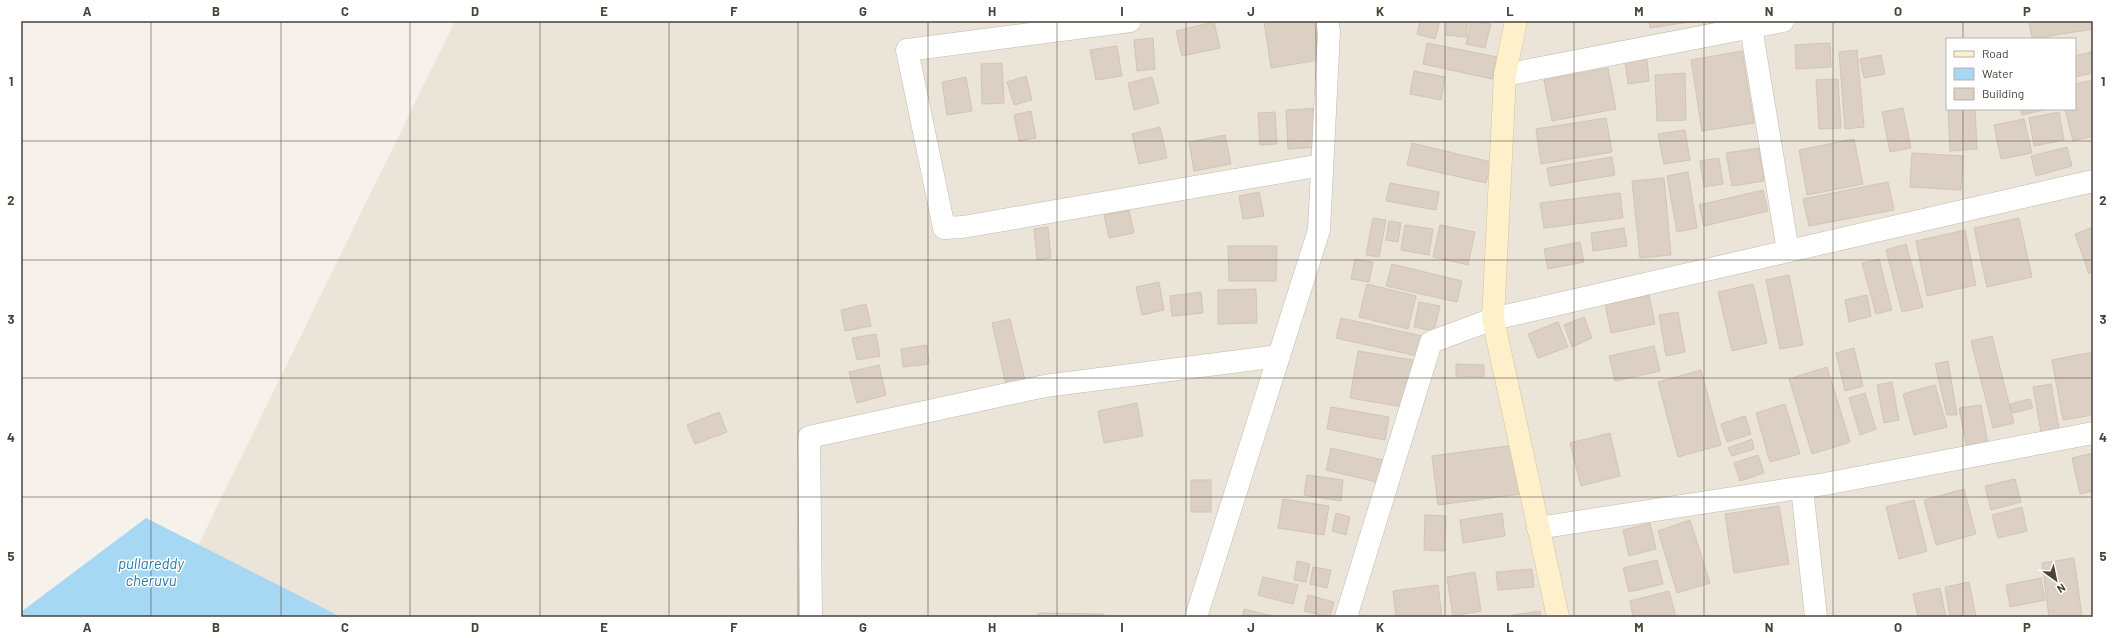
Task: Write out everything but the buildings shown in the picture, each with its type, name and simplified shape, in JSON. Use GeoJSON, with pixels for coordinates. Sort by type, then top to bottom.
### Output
{"type":"FeatureCollection","features":[{"type":"Feature","properties":{"kind":"main road"},"geometry":{"type":"LineString","coordinates":[[1516,21],[1505,75],[1493,319],[1558,617]]}},
{"type":"Feature","properties":{"kind":"street"},"geometry":{"type":"LineString","coordinates":[[1130,21],[907,50],[944,228],[971,226],[1322,165]]}},
{"type":"Feature","properties":{"kind":"street"},"geometry":{"type":"LineString","coordinates":[[1196,617],[1320,230],[1329,32],[1327,21]]}},
{"type":"Feature","properties":{"kind":"street"},"geometry":{"type":"LineString","coordinates":[[1505,75],[1750,24],[1783,21]]}},
{"type":"Feature","properties":{"kind":"street"},"geometry":{"type":"LineString","coordinates":[[1750,24],[1788,251]]}},
{"type":"Feature","properties":{"kind":"street"},"geometry":{"type":"LineString","coordinates":[[1346,617],[1431,342],[1493,319],[2093,181]]}},
{"type":"Feature","properties":{"kind":"street"},"geometry":{"type":"LineString","coordinates":[[811,617],[809,437],[1045,386],[1279,356]]}},
{"type":"Feature","properties":{"kind":"street"},"geometry":{"type":"LineString","coordinates":[[1538,528],[1802,488],[2093,433]]}},
{"type":"Feature","properties":{"kind":"street"},"geometry":{"type":"LineString","coordinates":[[1802,488],[1816,617]]}},
{"type":"Feature","properties":{"kind":"shaded area"},"geometry":{"type":"Polygon","coordinates":[[[455,21],[2093,21],[2093,617],[163,617],[455,21]]]}},
{"type":"Feature","properties":{"kind":"water","name":"pullareddy cheruvu"},"geometry":{"type":"Polygon","coordinates":[[[146,518],[341,617],[21,617],[21,612],[146,518]]]}}]}
